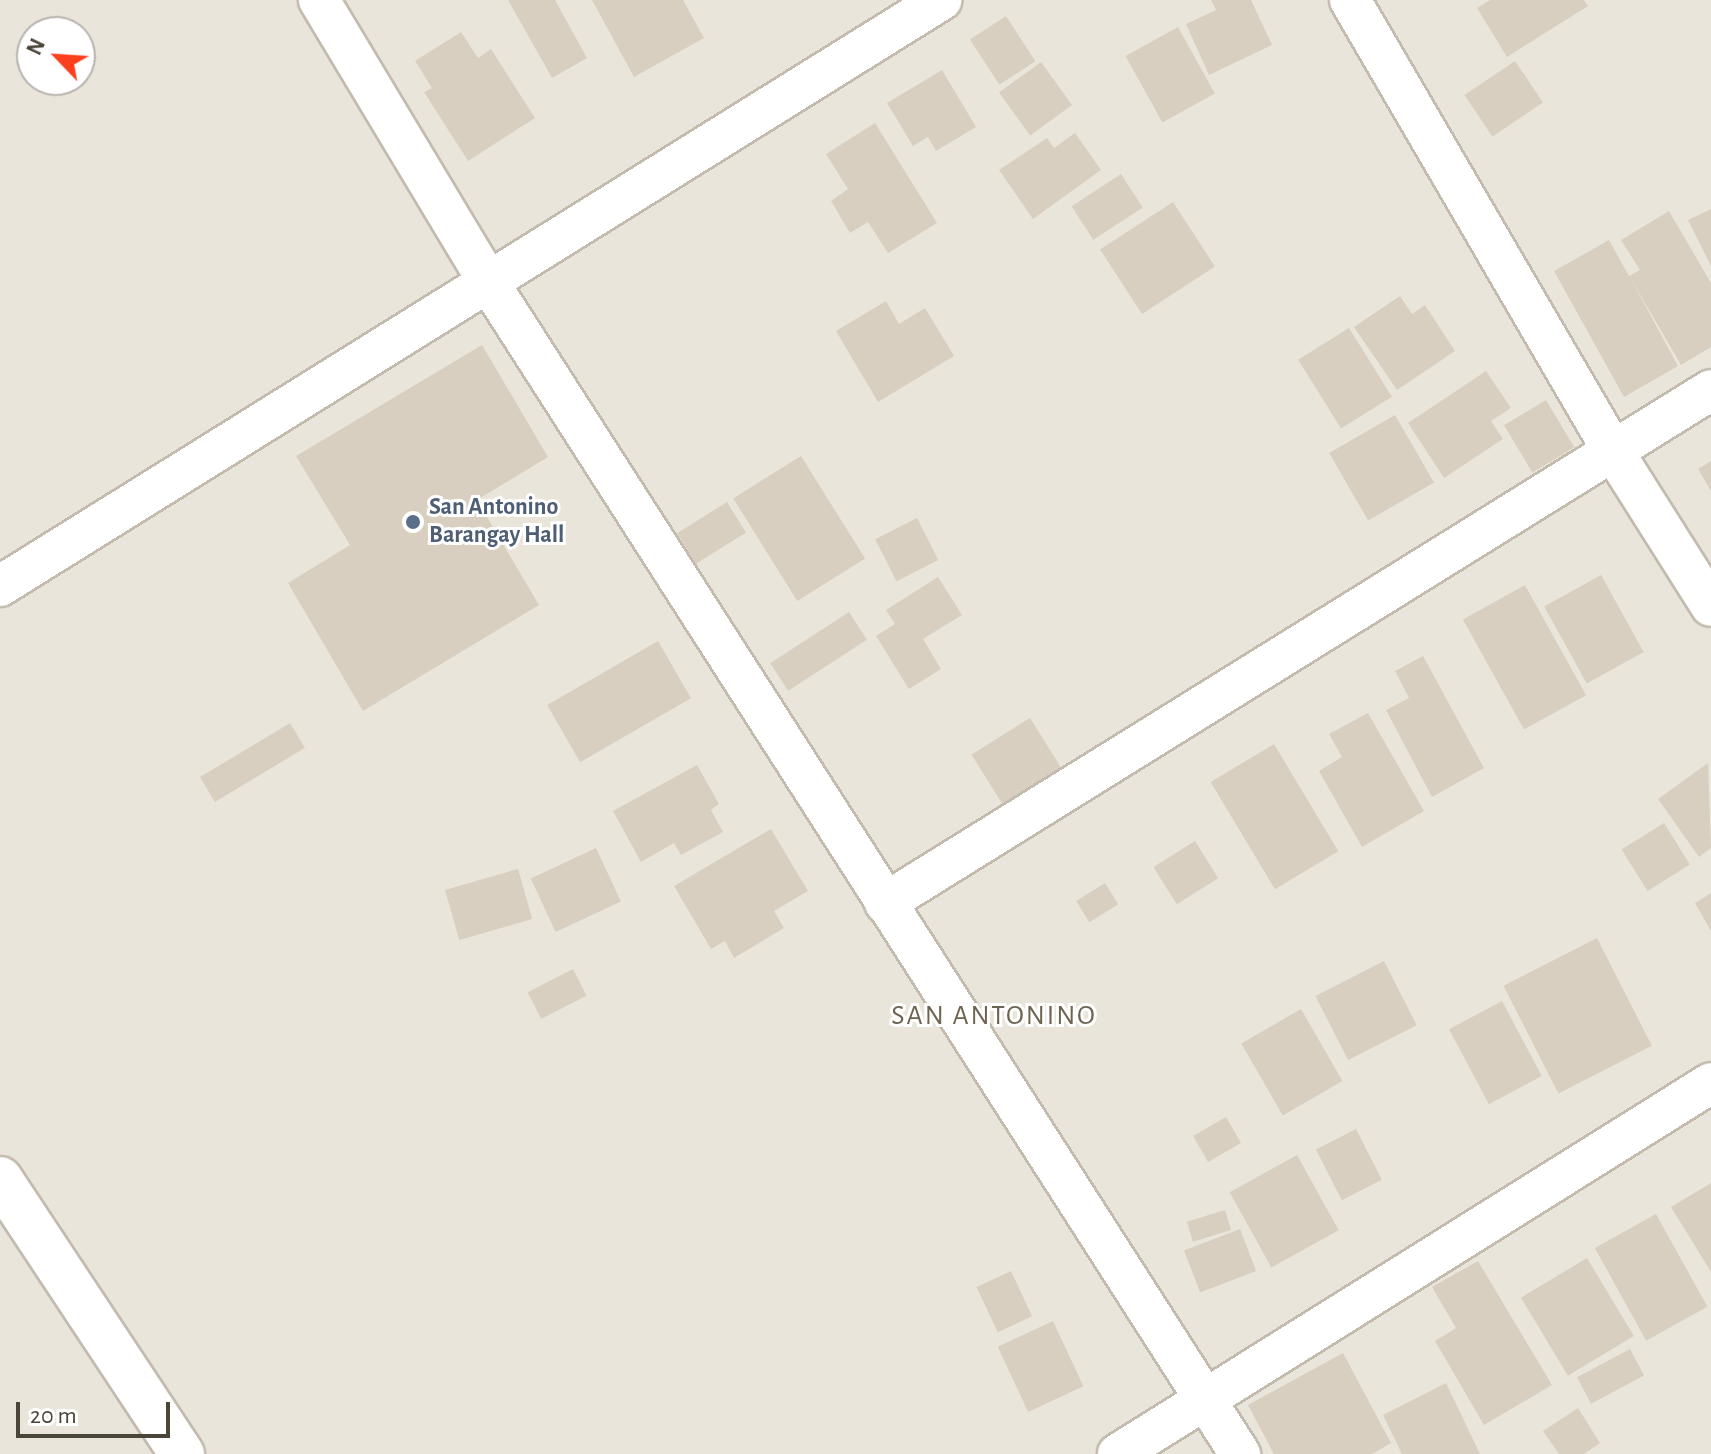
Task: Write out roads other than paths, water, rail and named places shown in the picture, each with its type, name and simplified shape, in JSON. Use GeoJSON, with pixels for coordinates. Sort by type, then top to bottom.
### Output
{"type":"FeatureCollection","features":[{"type":"Feature","properties":{"kind":"street"},"geometry":{"type":"LineString","coordinates":[[319,0],[487,280],[885,903],[1208,1399],[1240,1454]]}},
{"type":"Feature","properties":{"kind":"street"},"geometry":{"type":"LineString","coordinates":[[0,586],[941,0]]}},
{"type":"Feature","properties":{"kind":"street"},"geometry":{"type":"LineString","coordinates":[[1350,0],[1613,451],[1711,606]]}},
{"type":"Feature","properties":{"kind":"street"},"geometry":{"type":"LineString","coordinates":[[885,903],[1711,390]]}},
{"type":"Feature","properties":{"kind":"street"},"geometry":{"type":"LineString","coordinates":[[1118,1454],[1711,1083]]}},
{"type":"Feature","properties":{"kind":"street"},"geometry":{"type":"LineString","coordinates":[[0,1179],[182,1454]]}},
{"type":"Feature","properties":{"kind":"place","name":"San Antonino Barangay Hall"},"geometry":{"type":"Point","coordinates":[413,522]}},
{"type":"Feature","properties":{"kind":"district","name":"SAN ANTONINO"},"geometry":{"type":"Point","coordinates":[994,1016]}}]}
